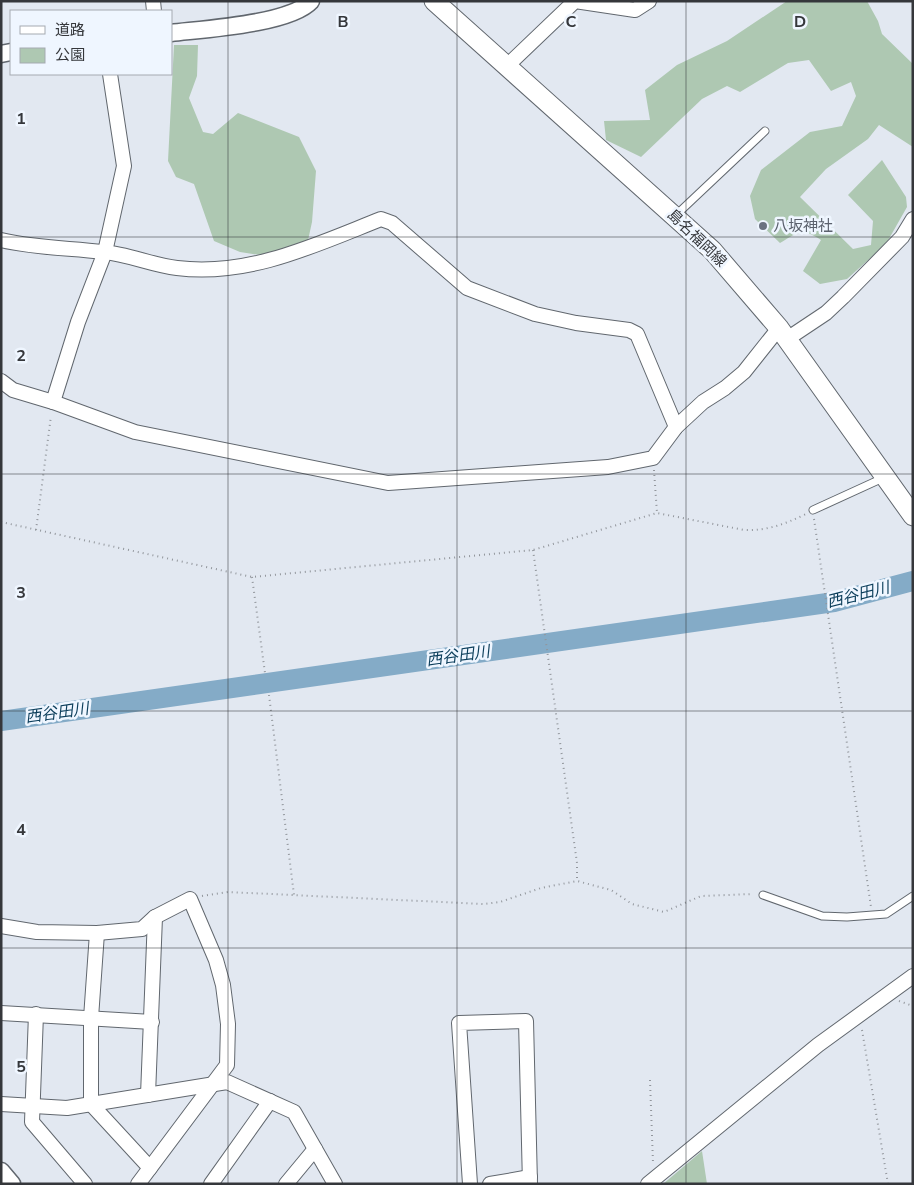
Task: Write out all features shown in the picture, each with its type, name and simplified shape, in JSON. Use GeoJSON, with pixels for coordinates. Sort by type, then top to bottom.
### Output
{"type":"FeatureCollection","features":[{"type":"Feature","properties":{"kind":"main road","name":"島名福岡線"},"geometry":{"type":"LineString","coordinates":[[434,1],[508,65],[712,250],[783,333],[884,478],[913,516]]}},
{"type":"Feature","properties":{"kind":"street"},"geometry":{"type":"LineString","coordinates":[[172,33],[279,18],[297,12],[311,1]]}},
{"type":"Feature","properties":{"kind":"street"},"geometry":{"type":"LineString","coordinates":[[508,65],[575,2],[635,10],[649,1]]}},
{"type":"Feature","properties":{"kind":"street"},"geometry":{"type":"LineString","coordinates":[[53,402],[78,322],[105,252],[124,166],[110,75]]}},
{"type":"Feature","properties":{"kind":"street"},"geometry":{"type":"LineString","coordinates":[[1,240],[26,246],[105,252],[176,268],[222,270],[285,257],[381,219],[392,223],[466,288],[535,314],[576,323],[629,330],[637,334],[676,427]]}},
{"type":"Feature","properties":{"kind":"street"},"geometry":{"type":"LineString","coordinates":[[1,381],[13,390],[160,439],[388,483],[608,468],[653,458],[676,427],[703,402],[725,388],[744,372],[783,333],[826,313],[902,237],[913,219]]}},
{"type":"Feature","properties":{"kind":"street"},"geometry":{"type":"LineString","coordinates":[[1,926],[37,932],[97,933],[142,929],[155,916],[190,899],[216,960],[223,985],[229,1052],[226,1066],[214,1084],[138,1184]]}},
{"type":"Feature","properties":{"kind":"street"},"geometry":{"type":"LineString","coordinates":[[148,1095],[155,916]]}},
{"type":"Feature","properties":{"kind":"street"},"geometry":{"type":"LineString","coordinates":[[97,933],[91,1018],[91,1104],[150,1168]]}},
{"type":"Feature","properties":{"kind":"street"},"geometry":{"type":"LineString","coordinates":[[651,1181],[818,1045],[913,976]]}},
{"type":"Feature","properties":{"kind":"street"},"geometry":{"type":"LineString","coordinates":[[1,1013],[152,1022]]}},
{"type":"Feature","properties":{"kind":"street"},"geometry":{"type":"LineString","coordinates":[[36,1014],[31,1105],[32,1122],[85,1184]]}},
{"type":"Feature","properties":{"kind":"street"},"geometry":{"type":"LineString","coordinates":[[470,1184],[459,1023],[526,1021],[530,1180],[490,1184]]}},
{"type":"Feature","properties":{"kind":"street"},"geometry":{"type":"LineString","coordinates":[[1,1104],[68,1108],[227,1082],[294,1112],[335,1184]]}},
{"type":"Feature","properties":{"kind":"street"},"geometry":{"type":"LineString","coordinates":[[211,1184],[270,1102]]}},
{"type":"Feature","properties":{"kind":"street"},"geometry":{"type":"LineString","coordinates":[[286,1184],[315,1149]]}},
{"type":"Feature","properties":{"kind":"street"},"geometry":{"type":"LineString","coordinates":[[1,1171],[12,1184]]}},
{"type":"Feature","properties":{"kind":"lane"},"geometry":{"type":"LineString","coordinates":[[675,216],[765,130]]}},
{"type":"Feature","properties":{"kind":"lane"},"geometry":{"type":"LineString","coordinates":[[813,510],[884,478]]}},
{"type":"Feature","properties":{"kind":"lane"},"geometry":{"type":"LineString","coordinates":[[763,895],[822,916],[847,918],[886,914],[913,896]]}},
{"type":"Feature","properties":{"kind":"path"},"geometry":{"type":"LineString","coordinates":[[36,530],[53,402]]}},
{"type":"Feature","properties":{"kind":"path"},"geometry":{"type":"LineString","coordinates":[[653,458],[658,513]]}},
{"type":"Feature","properties":{"kind":"path"},"geometry":{"type":"LineString","coordinates":[[1,522],[252,578],[533,550],[658,513],[758,531],[787,523],[813,510],[872,914]]}},
{"type":"Feature","properties":{"kind":"path"},"geometry":{"type":"LineString","coordinates":[[533,550],[577,863],[577,881]]}},
{"type":"Feature","properties":{"kind":"path"},"geometry":{"type":"LineString","coordinates":[[252,578],[265,673]]}},
{"type":"Feature","properties":{"kind":"path"},"geometry":{"type":"LineString","coordinates":[[269,695],[294,895]]}},
{"type":"Feature","properties":{"kind":"path"},"geometry":{"type":"LineString","coordinates":[[190,899],[208,894],[228,892],[484,904],[500,902],[541,888],[577,881],[611,890],[632,904],[664,912],[701,896],[763,895]]}},
{"type":"Feature","properties":{"kind":"path"},"geometry":{"type":"LineString","coordinates":[[859,1015],[888,1184]]}},
{"type":"Feature","properties":{"kind":"path"},"geometry":{"type":"LineString","coordinates":[[650,1080],[651,1181]]}},
{"type":"Feature","properties":{"kind":"green space"},"geometry":{"type":"Polygon","coordinates":[[[787,1],[867,1],[878,21],[882,34],[913,64],[913,147],[879,125],[868,139],[826,169],[800,197],[853,249],[871,245],[873,221],[848,195],[882,160],[906,197],[907,207],[886,244],[847,279],[820,284],[803,271],[821,240],[809,233],[800,232],[780,243],[755,219],[750,196],[761,170],[810,132],[842,126],[856,96],[851,82],[831,91],[809,60],[788,63],[740,92],[727,86],[702,99],[641,157],[606,140],[604,121],[650,120],[645,90],[677,65],[727,41],[787,1]]]}},
{"type":"Feature","properties":{"kind":"green space"},"geometry":{"type":"Polygon","coordinates":[[[174,45],[198,45],[197,76],[189,98],[203,132],[213,134],[238,113],[299,137],[316,171],[312,222],[307,245],[260,255],[240,252],[214,241],[194,184],[176,177],[168,161],[174,45]]]}},
{"type":"Feature","properties":{"kind":"green space"},"geometry":{"type":"Polygon","coordinates":[[[702,1151],[707,1184],[663,1184],[702,1151]]]}},
{"type":"Feature","properties":{"kind":"waterway","name":"西谷田川"},"geometry":{"type":"LineString","coordinates":[[1,721],[834,602],[913,581]]}},
{"type":"Feature","properties":{"kind":"place","name":"八坂神社"},"geometry":{"type":"Point","coordinates":[763,226]}}]}
